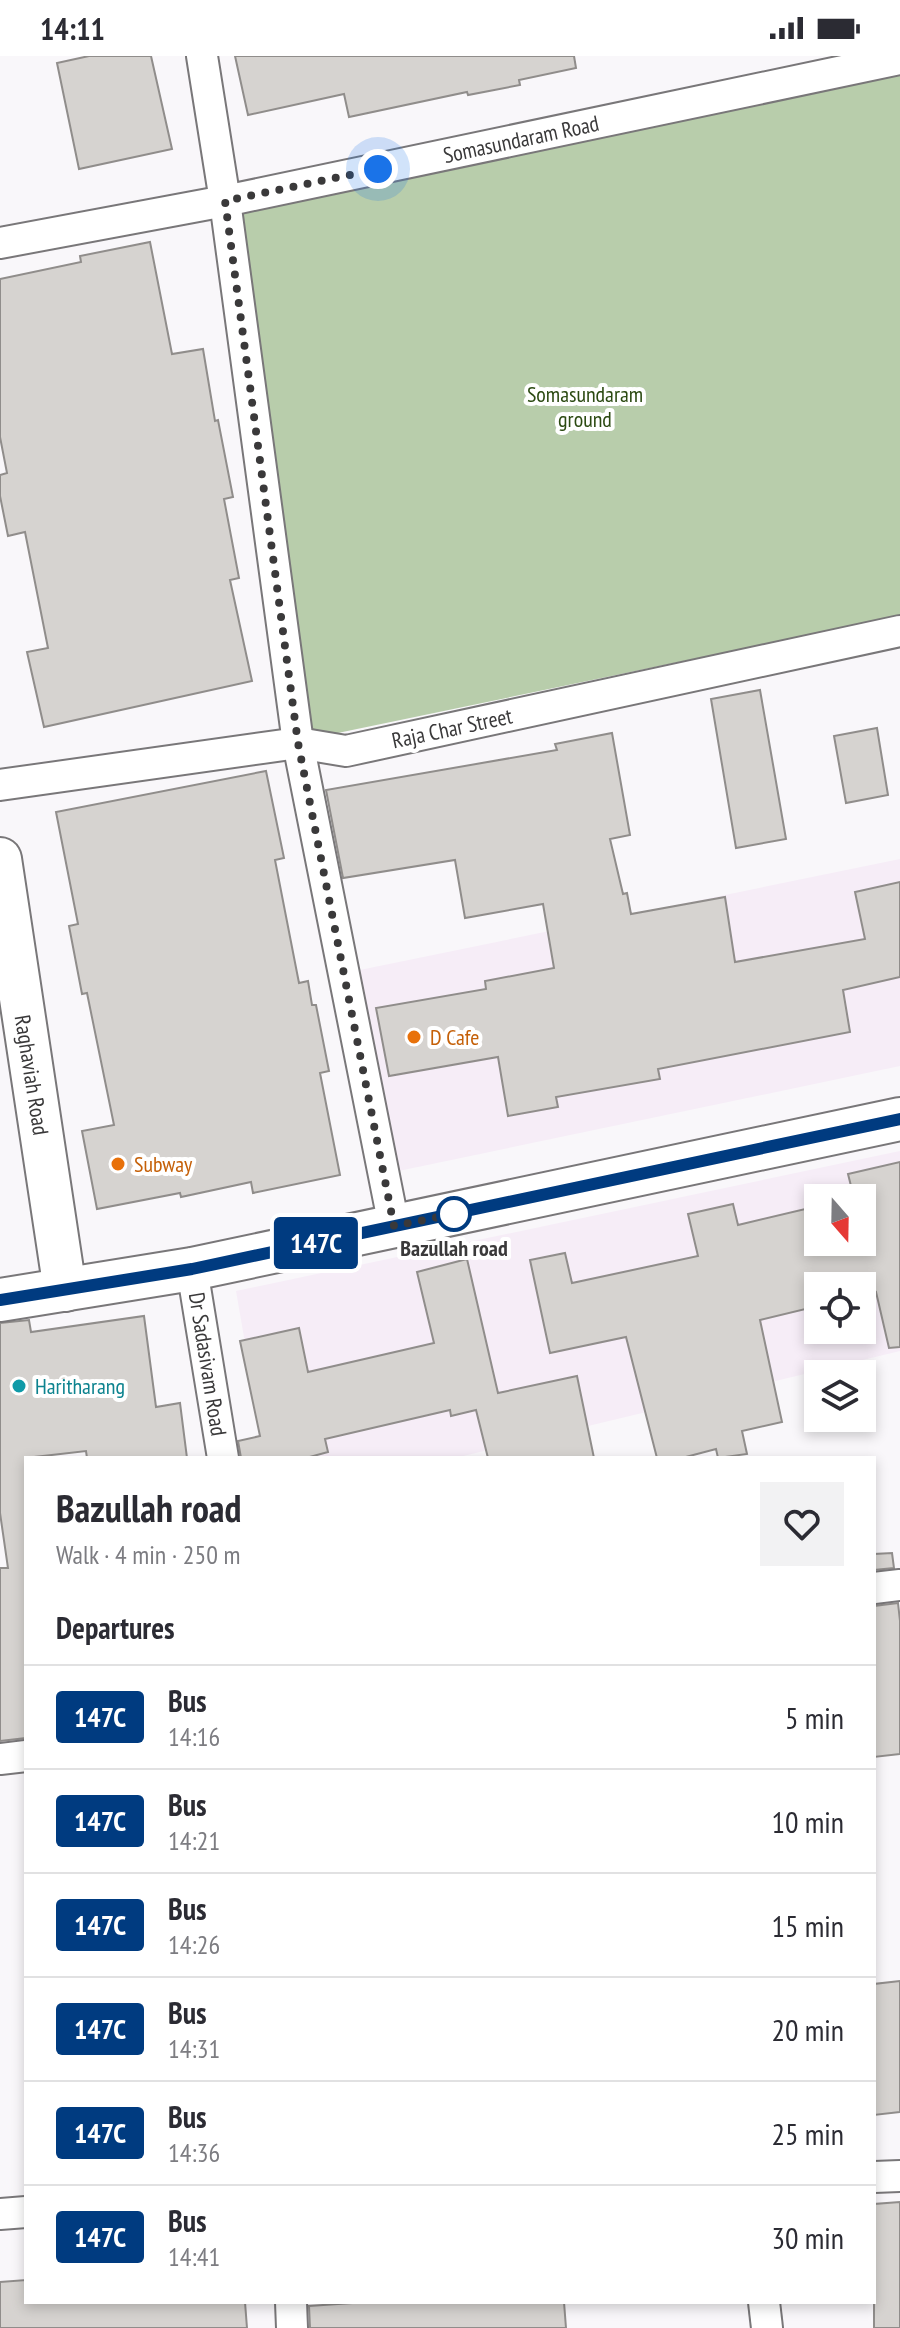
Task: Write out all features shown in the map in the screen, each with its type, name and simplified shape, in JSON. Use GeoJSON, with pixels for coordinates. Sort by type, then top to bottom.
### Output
{"type":"FeatureCollection","features":[{"type":"Feature","properties":{"kind":"main road","name":"Raghaviah Road"},"geometry":{"type":"LineString","coordinates":[[0,859],[4,916],[65,1290]]}},
{"type":"Feature","properties":{"kind":"main road"},"geometry":{"type":"LineString","coordinates":[[0,1300],[192,1269],[900,1119]]}},
{"type":"Feature","properties":{"kind":"street"},"geometry":{"type":"LineString","coordinates":[[202,56],[225,201],[298,743],[394,1226]]}},
{"type":"Feature","properties":{"kind":"street","name":"Somasundaram Road"},"geometry":{"type":"LineString","coordinates":[[0,243],[225,201],[900,59]]}},
{"type":"Feature","properties":{"kind":"street","name":"Raja Char Street"},"geometry":{"type":"LineString","coordinates":[[0,785],[298,743],[346,751],[900,631]]}},
{"type":"Feature","properties":{"kind":"street","name":"Dr Sadasivam Road"},"geometry":{"type":"LineString","coordinates":[[192,1269],[223,1456]]}},
{"type":"Feature","properties":{"kind":"street"},"geometry":{"type":"LineString","coordinates":[[876,1588],[900,1585]]}},
{"type":"Feature","properties":{"kind":"street"},"geometry":{"type":"LineString","coordinates":[[0,1759],[24,1756]]}},
{"type":"Feature","properties":{"kind":"street"},"geometry":{"type":"LineString","coordinates":[[876,2177],[900,2176]]}},
{"type":"Feature","properties":{"kind":"street"},"geometry":{"type":"LineString","coordinates":[[0,2214],[24,2212]]}},
{"type":"Feature","properties":{"kind":"street"},"geometry":{"type":"LineString","coordinates":[[291,2304],[292,2328]]}},
{"type":"Feature","properties":{"kind":"street"},"geometry":{"type":"LineString","coordinates":[[764,2304],[767,2328]]}},
{"type":"Feature","properties":{"kind":"shaded area"},"geometry":{"type":"Polygon","coordinates":[[[900,859],[900,1066],[389,1173],[350,972],[900,859]]]}},
{"type":"Feature","properties":{"kind":"shaded area"},"geometry":{"type":"Polygon","coordinates":[[[900,1151],[900,1351],[863,1360],[804,1360],[804,1374],[463,1456],[265,1456],[236,1291],[900,1151]]]}},
{"type":"Feature","properties":{"kind":"green space","name":"Somasundaram ground"},"geometry":{"type":"Polygon","coordinates":[[[900,64],[900,616],[304,740],[214,209],[900,64]]]}},
{"type":"Feature","properties":{"kind":"building"},"geometry":{"type":"Polygon","coordinates":[[[89,56],[151,56],[172,149],[79,169],[57,63],[89,56]]]}},
{"type":"Feature","properties":{"kind":"building"},"geometry":{"type":"Polygon","coordinates":[[[235,56],[574,56],[576,68],[519,80],[520,85],[468,95],[467,92],[349,117],[344,94],[248,115],[235,56]]]}},
{"type":"Feature","properties":{"kind":"building"},"geometry":{"type":"Polygon","coordinates":[[[150,242],[172,354],[203,349],[215,421],[218,420],[233,497],[224,499],[239,578],[230,580],[252,681],[44,727],[27,652],[48,648],[25,532],[8,536],[0,496],[0,475],[7,473],[0,437],[0,279],[81,262],[80,256],[150,242]]]}},
{"type":"Feature","properties":{"kind":"building"},"geometry":{"type":"Polygon","coordinates":[[[760,690],[786,839],[736,848],[711,699],[760,690]]]}},
{"type":"Feature","properties":{"kind":"building"},"geometry":{"type":"Polygon","coordinates":[[[877,728],[888,795],[846,803],[834,736],[877,728]]]}},
{"type":"Feature","properties":{"kind":"building"},"geometry":{"type":"Polygon","coordinates":[[[612,733],[630,835],[610,839],[631,914],[725,897],[735,962],[865,939],[855,892],[900,882],[900,977],[843,990],[850,1032],[658,1069],[660,1079],[556,1097],[558,1107],[508,1116],[498,1057],[389,1076],[376,1008],[486,989],[485,981],[554,968],[543,904],[465,918],[455,860],[343,878],[326,790],[557,750],[555,744],[612,733]]]}},
{"type":"Feature","properties":{"kind":"building"},"geometry":{"type":"Polygon","coordinates":[[[266,771],[284,858],[275,860],[299,983],[308,981],[329,1071],[320,1073],[340,1175],[253,1193],[251,1182],[181,1197],[180,1193],[97,1209],[82,1131],[114,1125],[87,993],[82,994],[69,926],[78,924],[56,812],[266,771]]]}},
{"type":"Feature","properties":{"kind":"building"},"geometry":{"type":"Polygon","coordinates":[[[900,1162],[900,1347],[889,1348],[876,1292],[876,1272],[804,1272],[804,1309],[760,1320],[782,1422],[742,1431],[747,1454],[718,1456],[716,1449],[690,1456],[656,1456],[626,1337],[550,1353],[530,1260],[565,1253],[572,1283],[698,1256],[688,1214],[733,1204],[738,1225],[804,1209],[804,1256],[876,1256],[876,1184],[850,1184],[848,1174],[900,1162]]]}},
{"type":"Feature","properties":{"kind":"building"},"geometry":{"type":"Polygon","coordinates":[[[467,1259],[498,1393],[577,1376],[594,1456],[488,1456],[476,1410],[451,1416],[450,1410],[325,1439],[328,1452],[313,1456],[241,1456],[238,1441],[260,1436],[240,1341],[299,1328],[308,1372],[434,1343],[417,1272],[467,1259]]]}},
{"type":"Feature","properties":{"kind":"building"},"geometry":{"type":"Polygon","coordinates":[[[144,1316],[156,1407],[180,1403],[187,1456],[87,1456],[86,1451],[24,1456],[24,1738],[0,1741],[0,1568],[8,1568],[0,1513],[0,1323],[29,1320],[31,1332],[144,1316]]]}},
{"type":"Feature","properties":{"kind":"building"},"geometry":{"type":"Polygon","coordinates":[[[892,1553],[894,1568],[876,1570],[876,1554],[892,1553]]]}},
{"type":"Feature","properties":{"kind":"building"},"geometry":{"type":"Polygon","coordinates":[[[898,1603],[900,1754],[876,1757],[876,1606],[898,1603]]]}},
{"type":"Feature","properties":{"kind":"building"},"geometry":{"type":"Polygon","coordinates":[[[900,1981],[900,2112],[876,2115],[876,1984],[900,1981]]]}},
{"type":"Feature","properties":{"kind":"building"},"geometry":{"type":"Polygon","coordinates":[[[900,2202],[900,2328],[874,2328],[876,2204],[900,2202]]]}},
{"type":"Feature","properties":{"kind":"building"},"geometry":{"type":"Polygon","coordinates":[[[24,2280],[24,2304],[245,2304],[247,2328],[0,2328],[0,2282],[24,2280]]]}},
{"type":"Feature","properties":{"kind":"building"},"geometry":{"type":"Polygon","coordinates":[[[564,2304],[566,2328],[310,2328],[309,2306],[564,2304]]]}},
{"type":"Feature","properties":{"kind":"bus line","name":"147C"},"geometry":{"type":"LineString","coordinates":[[0,1300],[192,1269],[900,1119]]}},
{"type":"Feature","properties":{"kind":"place","name":"D Cafe"},"geometry":{"type":"Point","coordinates":[414,1037]}},
{"type":"Feature","properties":{"kind":"place","name":"Subway"},"geometry":{"type":"Point","coordinates":[118,1164]}},
{"type":"Feature","properties":{"kind":"place","name":"Bazullah road"},"geometry":{"type":"Point","coordinates":[454,1214]}},
{"type":"Feature","properties":{"kind":"place","name":"Haritharang"},"geometry":{"type":"Point","coordinates":[19,1386]}},
{"type":"Feature","properties":{"kind":"route"},"geometry":{"type":"LineString","coordinates":[[378,169],[225,201],[298,743],[394,1226],[454,1214]]}}]}
